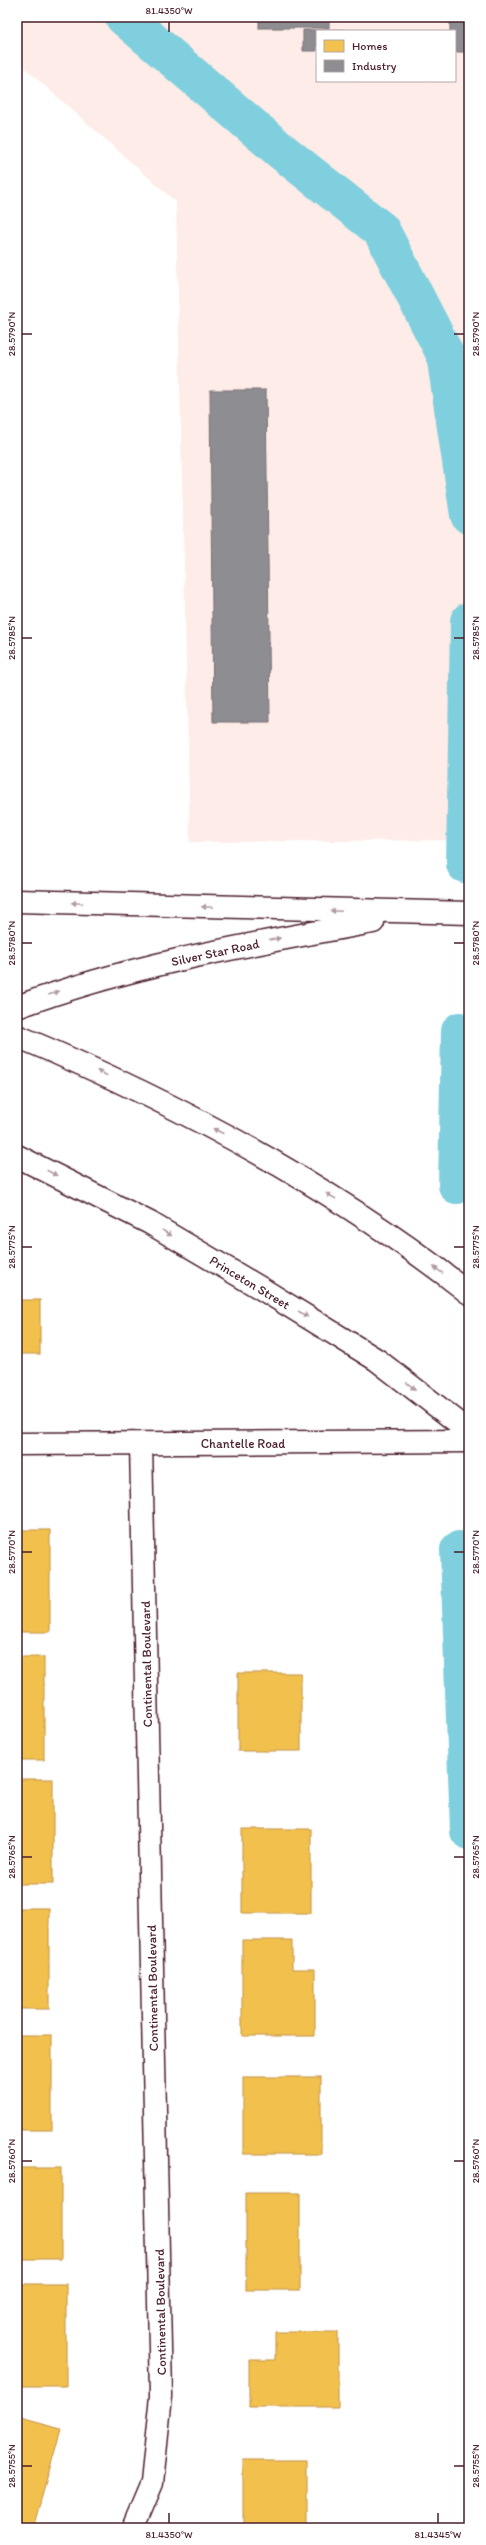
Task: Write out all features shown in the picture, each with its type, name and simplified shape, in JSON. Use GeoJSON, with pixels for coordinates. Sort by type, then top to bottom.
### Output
{"type":"FeatureCollection","features":[{"type":"Feature","properties":{"kind":"main road","name":"Silver Star Road"},"geometry":{"type":"LineString","coordinates":[[17,901],[417,914],[469,913]]}},
{"type":"Feature","properties":{"kind":"main road","name":"Silver Star Road"},"geometry":{"type":"LineString","coordinates":[[17,1007],[73,986],[209,951],[417,914]]}},
{"type":"Feature","properties":{"kind":"main road"},"geometry":{"type":"LineString","coordinates":[[17,1036],[92,1067],[231,1137],[349,1207],[469,1293]]}},
{"type":"Feature","properties":{"kind":"main road","name":"Princeton Street"},"geometry":{"type":"LineString","coordinates":[[17,1156],[150,1222],[262,1289],[377,1360],[469,1431]]}},
{"type":"Feature","properties":{"kind":"main road","name":"Chantelle Road"},"geometry":{"type":"LineString","coordinates":[[17,1444],[469,1441]]}},
{"type":"Feature","properties":{"kind":"main road","name":"Continental Boulevard"},"geometry":{"type":"LineString","coordinates":[[133,2528],[152,2483],[162,2396],[141,1444]]}},
{"type":"Feature","properties":{"kind":"shaded area"},"geometry":{"type":"Polygon","coordinates":[[[17,17],[469,17],[469,840],[190,842],[176,202],[17,61],[17,17]]]}},
{"type":"Feature","properties":{"kind":"building: Homes"},"geometry":{"type":"Polygon","coordinates":[[[17,1300],[40,1300],[40,1354],[17,1354],[17,1300]]]}},
{"type":"Feature","properties":{"kind":"building: Homes"},"geometry":{"type":"Polygon","coordinates":[[[17,1530],[50,1530],[50,1632],[17,1632],[17,1530]]]}},
{"type":"Feature","properties":{"kind":"building: Homes"},"geometry":{"type":"Polygon","coordinates":[[[17,1657],[44,1657],[44,1760],[17,1760],[17,1657]]]}},
{"type":"Feature","properties":{"kind":"building: Homes"},"geometry":{"type":"Polygon","coordinates":[[[238,1673],[301,1673],[301,1751],[238,1751],[238,1673]]]}},
{"type":"Feature","properties":{"kind":"building: Homes"},"geometry":{"type":"Polygon","coordinates":[[[17,1779],[53,1779],[53,1884],[17,1884],[17,1779]]]}},
{"type":"Feature","properties":{"kind":"building: Homes"},"geometry":{"type":"Polygon","coordinates":[[[242,1829],[311,1829],[311,1913],[242,1913],[242,1829]]]}},
{"type":"Feature","properties":{"kind":"building: Homes"},"geometry":{"type":"Polygon","coordinates":[[[17,1908],[49,1908],[49,2009],[17,2009],[17,1908]]]}},
{"type":"Feature","properties":{"kind":"building: Homes"},"geometry":{"type":"Polygon","coordinates":[[[242,1940],[292,1940],[292,1969],[315,1969],[315,2036],[242,2036],[242,1940]]]}},
{"type":"Feature","properties":{"kind":"building: Homes"},"geometry":{"type":"Polygon","coordinates":[[[17,2035],[52,2035],[52,2130],[17,2130],[17,2035]]]}},
{"type":"Feature","properties":{"kind":"building: Homes"},"geometry":{"type":"Polygon","coordinates":[[[243,2077],[321,2077],[321,2154],[243,2154],[243,2077]]]}},
{"type":"Feature","properties":{"kind":"building: Homes"},"geometry":{"type":"Polygon","coordinates":[[[17,2168],[61,2168],[61,2259],[17,2259],[17,2168]]]}},
{"type":"Feature","properties":{"kind":"building: Homes"},"geometry":{"type":"Polygon","coordinates":[[[246,2193],[300,2193],[300,2290],[246,2290],[246,2193]]]}},
{"type":"Feature","properties":{"kind":"building: Homes"},"geometry":{"type":"Polygon","coordinates":[[[17,2284],[66,2284],[66,2386],[17,2386],[17,2284]]]}},
{"type":"Feature","properties":{"kind":"building: Homes"},"geometry":{"type":"Polygon","coordinates":[[[275,2332],[338,2332],[338,2407],[249,2407],[249,2360],[275,2360],[275,2332]]]}},
{"type":"Feature","properties":{"kind":"building: Homes"},"geometry":{"type":"Polygon","coordinates":[[[17,2417],[61,2429],[33,2528],[17,2528],[17,2417]]]}},
{"type":"Feature","properties":{"kind":"building: Homes"},"geometry":{"type":"Polygon","coordinates":[[[243,2460],[307,2460],[307,2528],[243,2528],[243,2460]]]}},
{"type":"Feature","properties":{"kind":"building: Industry"},"geometry":{"type":"Polygon","coordinates":[[[259,17],[329,17],[329,28],[259,28],[259,17]]]}},
{"type":"Feature","properties":{"kind":"building: Industry"},"geometry":{"type":"Polygon","coordinates":[[[450,17],[469,17],[469,52],[456,52],[456,30],[450,30],[450,17]]]}},
{"type":"Feature","properties":{"kind":"building: Industry"},"geometry":{"type":"Polygon","coordinates":[[[303,30],[316,30],[316,51],[303,51],[303,30]]]}},
{"type":"Feature","properties":{"kind":"building: Industry"},"geometry":{"type":"Polygon","coordinates":[[[210,390],[266,390],[270,722],[213,722],[210,390]]]}},
{"type":"Feature","properties":{"kind":"waterway"},"geometry":{"type":"LineString","coordinates":[[124,17],[280,150],[381,230],[445,354],[469,515]]}},
{"type":"Feature","properties":{"kind":"waterway"},"geometry":{"type":"LineString","coordinates":[[465,864],[469,621]]}},
{"type":"Feature","properties":{"kind":"waterway"},"geometry":{"type":"LineString","coordinates":[[457,1185],[460,1031]]}},
{"type":"Feature","properties":{"kind":"waterway"},"geometry":{"type":"LineString","coordinates":[[459,1550],[469,1831]]}}]}
